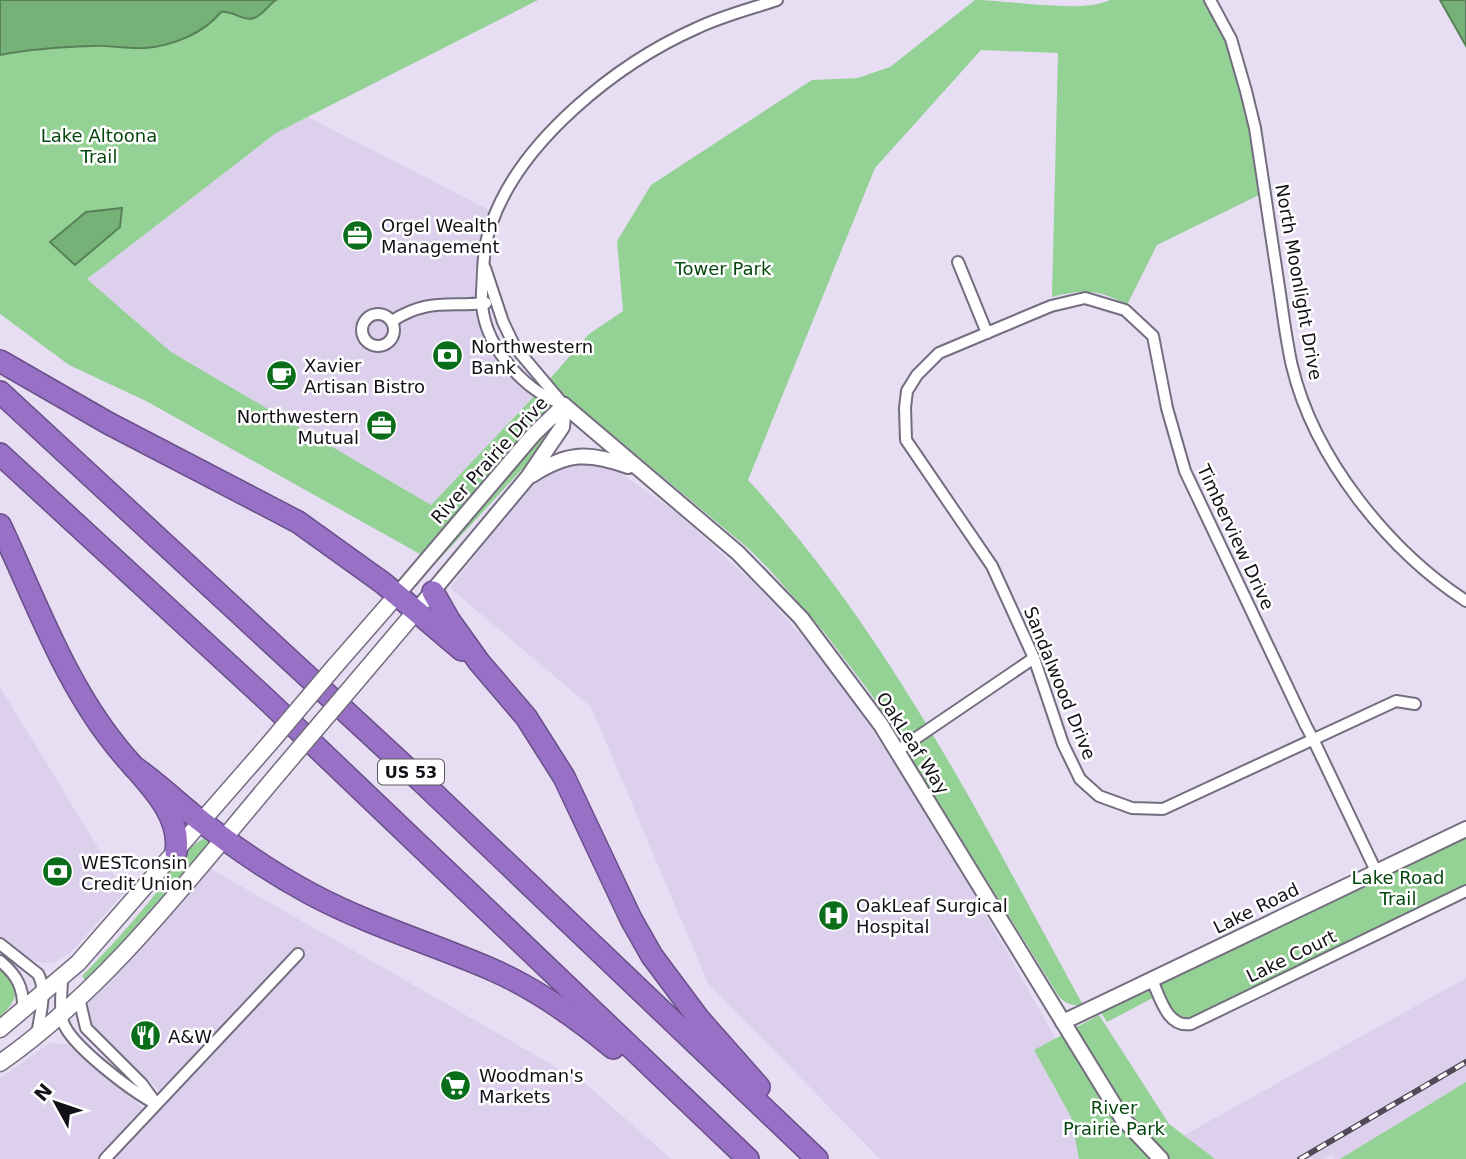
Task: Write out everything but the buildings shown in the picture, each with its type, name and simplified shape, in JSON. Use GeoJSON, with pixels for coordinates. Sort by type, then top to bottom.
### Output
{"type":"FeatureCollection","features":[{"type":"Feature","properties":{"kind":"highway"},"geometry":{"type":"LineString","coordinates":[[0,361],[108,423],[298,522],[397,594],[456,646],[479,662]]}},
{"type":"Feature","properties":{"kind":"highway","name":"US 53"},"geometry":{"type":"LineString","coordinates":[[0,392],[423,783],[817,1159]]}},
{"type":"Feature","properties":{"kind":"highway","name":"US 53"},"geometry":{"type":"LineString","coordinates":[[0,454],[266,699],[748,1159]]}},
{"type":"Feature","properties":{"kind":"highway"},"geometry":{"type":"LineString","coordinates":[[0,525],[86,702],[107,735],[155,794],[174,823],[177,835],[176,852]]}},
{"type":"Feature","properties":{"kind":"highway"},"geometry":{"type":"LineString","coordinates":[[433,592],[479,662],[519,706],[564,777],[631,919],[653,956],[699,1019],[782,1112],[817,1159]]}},
{"type":"Feature","properties":{"kind":"highway"},"geometry":{"type":"LineString","coordinates":[[134,767],[224,837],[286,880],[329,903],[520,984],[575,1019],[683,1098]]}},
{"type":"Feature","properties":{"kind":"main road","name":"River Prairie Drive"},"geometry":{"type":"LineString","coordinates":[[0,1029],[62,978],[105,934],[397,594]]}},
{"type":"Feature","properties":{"kind":"main road","name":"River Prairie Drive"},"geometry":{"type":"LineString","coordinates":[[0,1063],[62,1015],[128,947],[416,611]]}},
{"type":"Feature","properties":{"kind":"street"},"geometry":{"type":"LineString","coordinates":[[564,405],[544,397],[498,351],[487,329],[481,304],[483,262],[491,225],[504,195],[547,137],[582,102],[624,68],[674,39],[720,18],[777,0]]}},
{"type":"Feature","properties":{"kind":"street","name":"North Moonlight Drive"},"geometry":{"type":"LineString","coordinates":[[1210,0],[1231,39],[1255,128],[1292,366],[1309,414],[1340,471],[1379,526],[1433,578],[1466,601]]}},
{"type":"Feature","properties":{"kind":"street"},"geometry":{"type":"LineString","coordinates":[[483,262],[515,347],[564,405]]}},
{"type":"Feature","properties":{"kind":"street"},"geometry":{"type":"LineString","coordinates":[[958,262],[987,333]]}},
{"type":"Feature","properties":{"kind":"street","name":"Timberview Drive"},"geometry":{"type":"LineString","coordinates":[[987,333],[1051,306],[1085,298],[1125,310],[1153,337],[1167,408],[1185,471],[1376,871]]}},
{"type":"Feature","properties":{"kind":"street"},"geometry":{"type":"LineString","coordinates":[[392,321],[405,313],[432,304],[496,302]]}},
{"type":"Feature","properties":{"kind":"street","name":"Sandalwood Drive"},"geometry":{"type":"LineString","coordinates":[[987,333],[939,353],[917,375],[907,391],[906,440],[992,566],[1034,658],[1063,744],[1080,779],[1099,796],[1132,808],[1163,809],[1396,701],[1415,704]]}},
{"type":"Feature","properties":{"kind":"street","name":"OakLeaf Way"},"geometry":{"type":"LineString","coordinates":[[564,405],[738,553],[801,618],[881,725],[1122,1118],[1161,1159]]}},
{"type":"Feature","properties":{"kind":"street","name":"River Prairie Drive"},"geometry":{"type":"LineString","coordinates":[[416,611],[528,477],[562,427],[564,405]]}},
{"type":"Feature","properties":{"kind":"street","name":"River Prairie Drive"},"geometry":{"type":"LineString","coordinates":[[397,594],[534,434],[564,405]]}},
{"type":"Feature","properties":{"kind":"street"},"geometry":{"type":"LineString","coordinates":[[528,477],[544,467],[572,456],[603,457],[636,468]]}},
{"type":"Feature","properties":{"kind":"street"},"geometry":{"type":"LineString","coordinates":[[897,751],[1034,658]]}},
{"type":"Feature","properties":{"kind":"street","name":"Lake Road"},"geometry":{"type":"LineString","coordinates":[[1063,1023],[1466,829]]}},
{"type":"Feature","properties":{"kind":"street","name":"Lake Court"},"geometry":{"type":"LineString","coordinates":[[1152,980],[1172,1020],[1191,1024],[1466,891]]}},
{"type":"Feature","properties":{"kind":"street"},"geometry":{"type":"LineString","coordinates":[[0,944],[41,979],[42,995],[37,1036]]}},
{"type":"Feature","properties":{"kind":"street"},"geometry":{"type":"LineString","coordinates":[[105,1159],[298,954]]}},
{"type":"Feature","properties":{"kind":"street"},"geometry":{"type":"LineString","coordinates":[[0,961],[15,974],[20,983],[24,998],[23,1010]]}},
{"type":"Feature","properties":{"kind":"street"},"geometry":{"type":"LineString","coordinates":[[62,978],[62,1015],[71,1037],[134,1093],[156,1104]]}},
{"type":"Feature","properties":{"kind":"street"},"geometry":{"type":"LineString","coordinates":[[79,998],[86,1028],[142,1084],[156,1104]]}},
{"type":"Feature","properties":{"kind":"shaded area"},"geometry":{"type":"Polygon","coordinates":[[[0,0],[276,0],[260,15],[250,19],[221,12],[197,32],[156,47],[68,47],[0,55],[0,0]]]}},
{"type":"Feature","properties":{"kind":"shaded area"},"geometry":{"type":"Polygon","coordinates":[[[1440,0],[1466,0],[1466,46],[1440,0]]]}},
{"type":"Feature","properties":{"kind":"shaded area"},"geometry":{"type":"Polygon","coordinates":[[[308,117],[489,210],[474,275],[478,312],[486,336],[520,384],[534,395],[431,505],[171,352],[87,279],[276,133],[308,117]]]}},
{"type":"Feature","properties":{"kind":"shaded area"},"geometry":{"type":"Polygon","coordinates":[[[122,208],[120,227],[75,265],[50,242],[86,212],[122,208]]]}},
{"type":"Feature","properties":{"kind":"shaded area"},"geometry":{"type":"Polygon","coordinates":[[[576,461],[611,466],[678,514],[758,587],[832,670],[887,752],[966,880],[1056,1039],[1034,1050],[1071,1117],[1079,1159],[880,1159],[708,983],[591,707],[450,588],[532,481],[576,461]]]}},
{"type":"Feature","properties":{"kind":"shaded area"},"geometry":{"type":"Polygon","coordinates":[[[0,687],[125,892],[70,953],[53,963],[31,960],[0,938],[0,687]]]}},
{"type":"Feature","properties":{"kind":"shaded area"},"geometry":{"type":"Polygon","coordinates":[[[211,869],[586,1084],[671,1159],[0,1159],[0,1078],[50,1043],[70,1044],[79,1049],[152,1117],[169,1099],[92,1031],[86,1010],[91,998],[211,869]]]}},
{"type":"Feature","properties":{"kind":"shaded area"},"geometry":{"type":"Polygon","coordinates":[[[1466,978],[1466,1082],[1340,1159],[1335,1159],[1332,1155],[1324,1159],[1174,1159],[1161,1148],[1466,978]]]}},
{"type":"Feature","properties":{"kind":"green space","name":"Lake Altoona Trail"},"geometry":{"type":"Polygon","coordinates":[[[276,0],[538,0],[276,133],[87,279],[171,352],[431,505],[537,393],[568,419],[436,563],[146,401],[69,365],[0,314],[0,55],[68,47],[155,47],[197,32],[221,12],[254,18],[276,0]]]}},
{"type":"Feature","properties":{"kind":"green space","name":"Tower Park"},"geometry":{"type":"Polygon","coordinates":[[[975,0],[1082,6],[1110,0],[1205,0],[1231,54],[1252,139],[1261,194],[1157,245],[1127,305],[1091,292],[1052,297],[1058,53],[981,50],[875,168],[748,480],[799,539],[890,666],[970,800],[1083,1005],[1069,1004],[1058,995],[871,694],[824,632],[749,549],[548,381],[589,334],[623,311],[617,241],[651,185],[812,80],[858,78],[890,67],[975,0]]]}},
{"type":"Feature","properties":{"kind":"green space","name":"Lake Road Trail"},"geometry":{"type":"Polygon","coordinates":[[[1466,822],[1466,886],[1189,1019],[1180,1019],[1173,1012],[1164,992],[1107,1022],[1097,1006],[1466,822]]]}},
{"type":"Feature","properties":{"kind":"green space"},"geometry":{"type":"Polygon","coordinates":[[[207,837],[212,840],[87,982],[82,976],[149,902],[181,857],[207,837]]]}},
{"type":"Feature","properties":{"kind":"green space"},"geometry":{"type":"Polygon","coordinates":[[[0,969],[12,982],[15,993],[11,1004],[0,1017],[0,969]]]}},
{"type":"Feature","properties":{"kind":"green space","name":"River Prairie Park"},"geometry":{"type":"Polygon","coordinates":[[[1099,1015],[1169,1124],[1215,1159],[1079,1159],[1071,1117],[1034,1050],[1099,1015]]]}},
{"type":"Feature","properties":{"kind":"green space"},"geometry":{"type":"Polygon","coordinates":[[[1466,1082],[1466,1159],[1340,1159],[1466,1082]]]}},
{"type":"Feature","properties":{"kind":"railway"},"geometry":{"type":"LineString","coordinates":[[1300,1159],[1466,1062]]}},
{"type":"Feature","properties":{"kind":"place","name":"Orgel Wealth Management"},"geometry":{"type":"Point","coordinates":[358,235]}},
{"type":"Feature","properties":{"kind":"place","name":"Northwestern Bank"},"geometry":{"type":"Point","coordinates":[448,356]}},
{"type":"Feature","properties":{"kind":"place","name":"Xavier Artisan Bistro"},"geometry":{"type":"Point","coordinates":[281,375]}},
{"type":"Feature","properties":{"kind":"place","name":"Northwestern Mutual"},"geometry":{"type":"Point","coordinates":[382,426]}},
{"type":"Feature","properties":{"kind":"place","name":"WESTconsin Credit Union"},"geometry":{"type":"Point","coordinates":[58,872]}},
{"type":"Feature","properties":{"kind":"place","name":"OakLeaf Surgical Hospital"},"geometry":{"type":"Point","coordinates":[833,915]}},
{"type":"Feature","properties":{"kind":"place","name":"A&W"},"geometry":{"type":"Point","coordinates":[145,1036]}},
{"type":"Feature","properties":{"kind":"place","name":"Woodman's Markets"},"geometry":{"type":"Point","coordinates":[456,1085]}}]}
